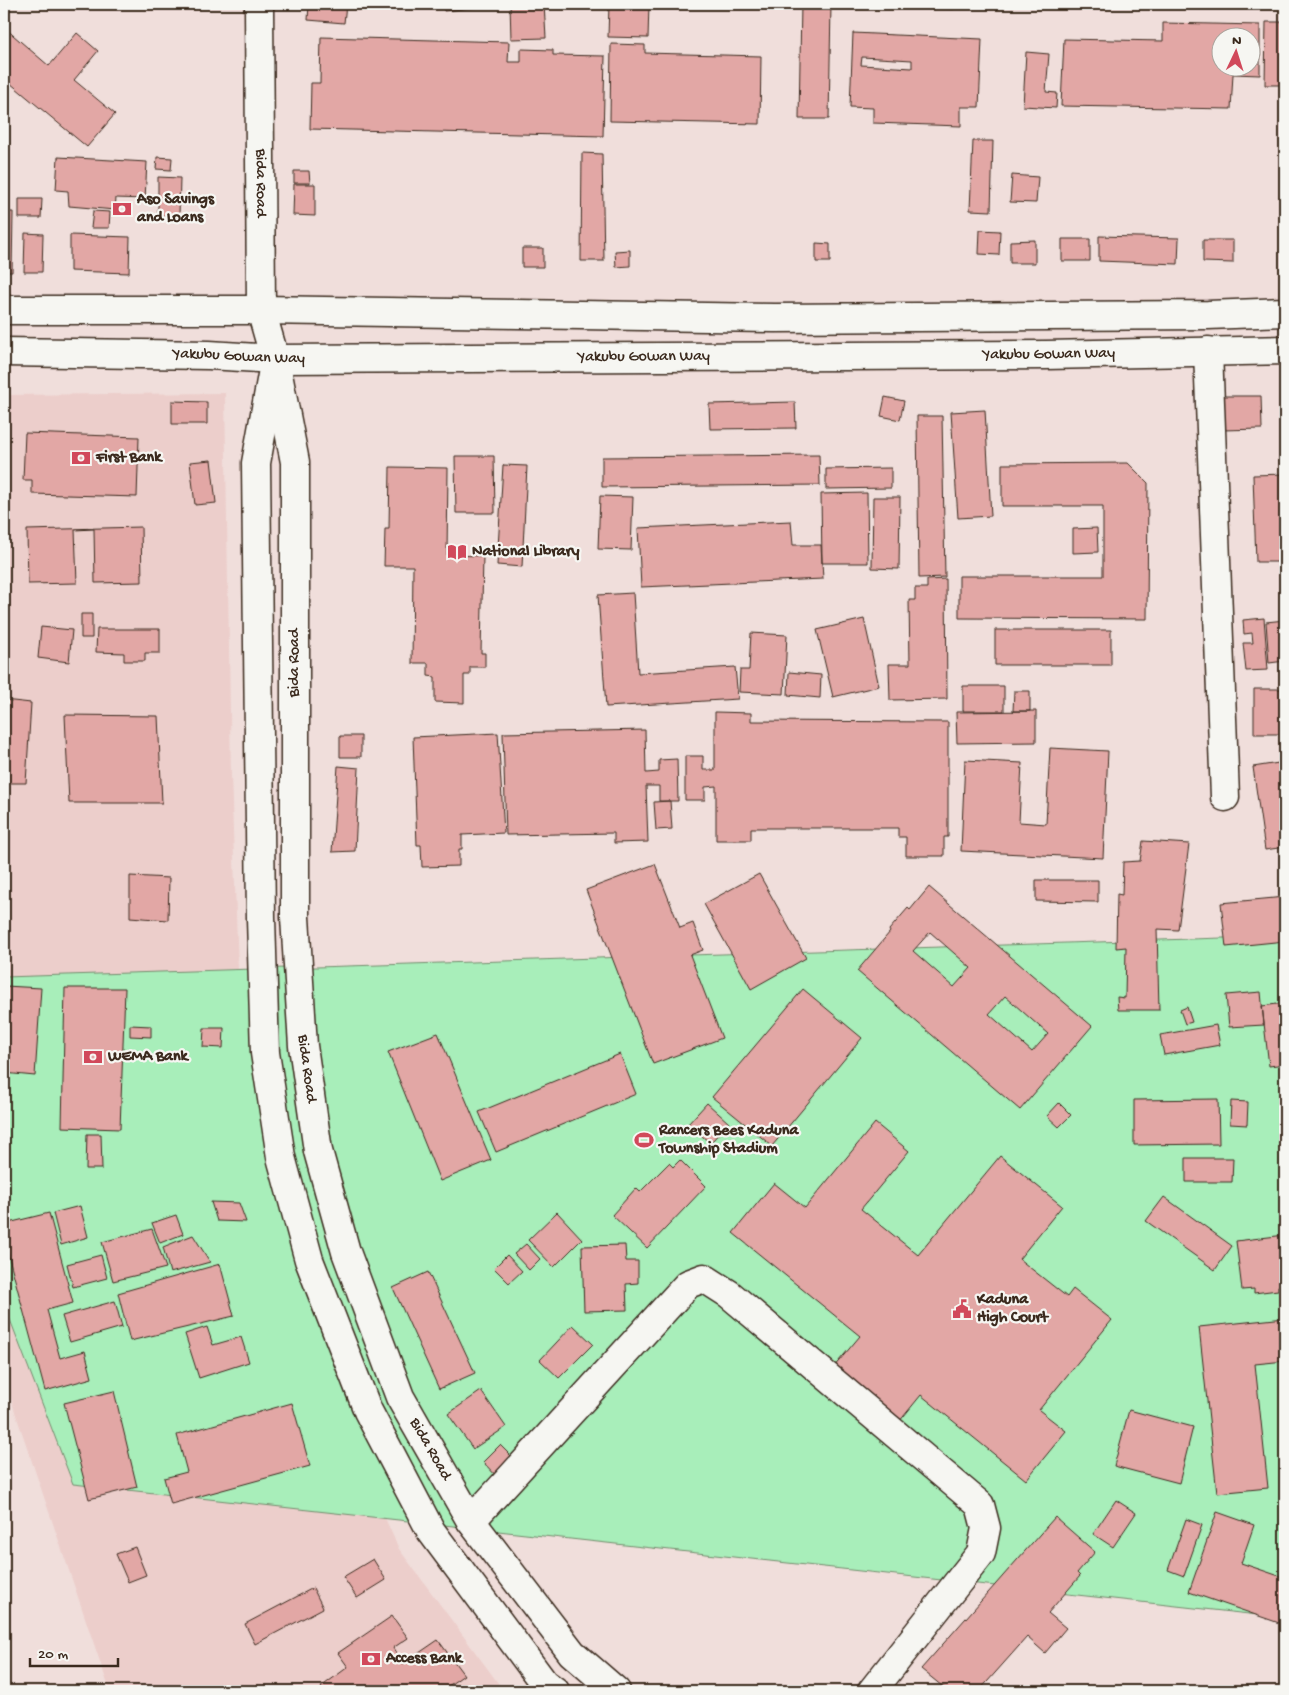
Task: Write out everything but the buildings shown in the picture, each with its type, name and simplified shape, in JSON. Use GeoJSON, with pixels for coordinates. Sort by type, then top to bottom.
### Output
{"type":"FeatureCollection","features":[{"type":"Feature","properties":{"kind":"street","name":"Bida Road"},"geometry":{"type":"LineString","coordinates":[[259,4],[261,310],[275,359],[295,462],[295,917],[303,1046],[318,1151],[346,1252],[400,1397],[471,1521],[572,1653],[616,1691]]}},
{"type":"Feature","properties":{"kind":"street"},"geometry":{"type":"LineString","coordinates":[[4,310],[261,310],[775,318],[1189,315],[1285,312]]}},
{"type":"Feature","properties":{"kind":"street","name":"Yakubu Gowan Way"},"geometry":{"type":"LineString","coordinates":[[4,352],[209,355],[275,359],[1036,355],[1285,350]]}},
{"type":"Feature","properties":{"kind":"street"},"geometry":{"type":"LineString","coordinates":[[1208,351],[1225,797]]}},
{"type":"Feature","properties":{"kind":"street","name":"Bida Road"},"geometry":{"type":"LineString","coordinates":[[275,359],[256,463],[260,918],[265,1053],[282,1157],[309,1260],[368,1410],[431,1531],[544,1683],[556,1691]]}},
{"type":"Feature","properties":{"kind":"street"},"geometry":{"type":"LineString","coordinates":[[471,1521],[688,1284],[704,1278],[729,1294],[980,1505],[986,1528],[980,1553],[872,1691]]}},
{"type":"Feature","properties":{"kind":"shaded area"},"geometry":{"type":"Polygon","coordinates":[[[225,393],[231,775],[242,1080],[279,1284],[399,1549],[504,1691],[110,1691],[15,1412],[4,1374],[4,395],[225,393]]]}},
{"type":"Feature","properties":{"kind":"green space","name":"Rancers Bees Kaduna Township Stadium"},"geometry":{"type":"Polygon","coordinates":[[[1285,936],[1285,1618],[73,1484],[4,1304],[4,977],[1285,936]]]}},
{"type":"Feature","properties":{"kind":"place","name":"Aso Savings and Loans"},"geometry":{"type":"Point","coordinates":[122,209]}},
{"type":"Feature","properties":{"kind":"place","name":"First Bank"},"geometry":{"type":"Point","coordinates":[81,458]}},
{"type":"Feature","properties":{"kind":"place","name":"National Library"},"geometry":{"type":"Point","coordinates":[457,552]}},
{"type":"Feature","properties":{"kind":"place","name":"WEMA Bank"},"geometry":{"type":"Point","coordinates":[93,1057]}},
{"type":"Feature","properties":{"kind":"place","name":"Rancers Bees Kaduna Township Stadium"},"geometry":{"type":"Point","coordinates":[644,1140]}},
{"type":"Feature","properties":{"kind":"place","name":"Kaduna High Court"},"geometry":{"type":"Point","coordinates":[962,1309]}},
{"type":"Feature","properties":{"kind":"place","name":"Access Bank"},"geometry":{"type":"Point","coordinates":[371,1659]}}]}
